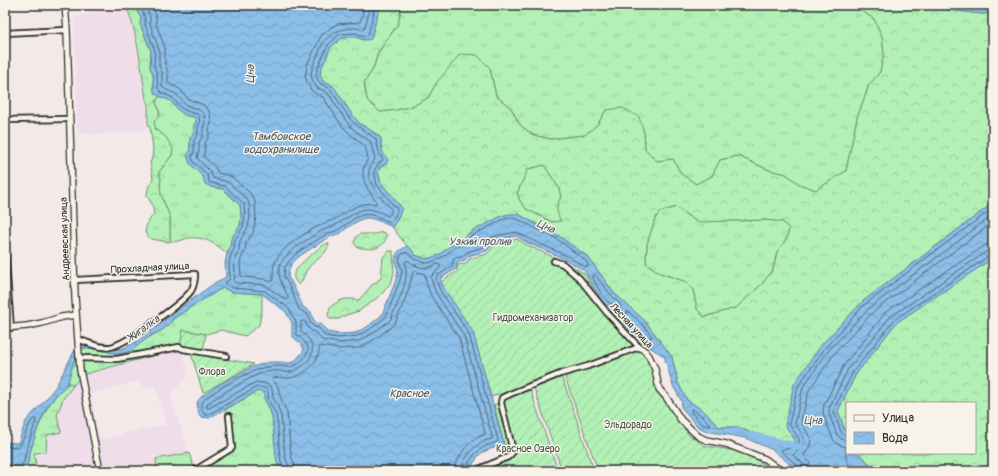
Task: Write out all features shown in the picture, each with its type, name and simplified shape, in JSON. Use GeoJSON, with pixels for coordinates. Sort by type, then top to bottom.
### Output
{"type":"FeatureCollection","features":[{"type":"Feature","properties":{"kind":"street","name":"Андреевская улица"},"geometry":{"type":"LineString","coordinates":[[65,5],[76,315],[80,370],[100,471]]}},
{"type":"Feature","properties":{"kind":"street"},"geometry":{"type":"LineString","coordinates":[[5,33],[67,30]]}},
{"type":"Feature","properties":{"kind":"street"},"geometry":{"type":"LineString","coordinates":[[5,120],[69,119]]}},
{"type":"Feature","properties":{"kind":"street"},"geometry":{"type":"LineString","coordinates":[[5,251],[8,328],[42,323],[62,317],[76,315]]}},
{"type":"Feature","properties":{"kind":"street","name":"Лесная улица"},"geometry":{"type":"LineString","coordinates":[[554,261],[563,264],[579,278],[608,314],[639,347],[645,350],[655,369],[659,389],[666,396],[681,420],[698,436],[706,440],[726,444],[765,459],[781,471]]}},
{"type":"Feature","properties":{"kind":"street","name":"Прохладная улица"},"geometry":{"type":"LineString","coordinates":[[75,280],[195,274],[193,288],[190,293],[147,327],[126,340],[110,347],[78,341]]}},
{"type":"Feature","properties":{"kind":"street"},"geometry":{"type":"LineString","coordinates":[[79,356],[117,359],[179,347],[183,349],[226,356]]}},
{"type":"Feature","properties":{"kind":"street"},"geometry":{"type":"LineString","coordinates":[[474,471],[508,457],[512,453],[512,447],[501,403],[503,398],[560,374],[588,366],[639,347]]}},
{"type":"Feature","properties":{"kind":"street"},"geometry":{"type":"LineString","coordinates":[[194,471],[232,448],[229,416]]}},
{"type":"Feature","properties":{"kind":"shaded area"},"geometry":{"type":"Polygon","coordinates":[[[96,5],[126,5],[131,19],[137,47],[146,99],[147,131],[102,134],[77,133],[74,17],[95,11],[96,5]]]}},
{"type":"Feature","properties":{"kind":"shaded area"},"geometry":{"type":"Polygon","coordinates":[[[181,348],[188,376],[170,395],[189,453],[156,459],[157,471],[37,471],[34,453],[46,452],[47,435],[61,432],[57,415],[63,399],[80,377],[85,374],[181,348]],[[141,380],[90,394],[100,440],[138,430],[166,425],[155,385],[144,388],[141,380]]]}},
{"type":"Feature","properties":{"kind":"green space"},"geometry":{"type":"Polygon","coordinates":[[[126,5],[135,5],[141,19],[140,24],[151,51],[150,67],[153,74],[154,92],[159,96],[156,102],[159,114],[154,122],[156,130],[166,137],[173,149],[172,155],[159,172],[161,179],[161,195],[170,217],[169,242],[151,239],[145,232],[147,223],[154,214],[152,204],[147,196],[148,188],[153,179],[150,163],[153,148],[148,124],[148,105],[139,52],[126,5]]]}},
{"type":"Feature","properties":{"kind":"green space"},"geometry":{"type":"Polygon","coordinates":[[[375,5],[401,5],[398,24],[378,52],[373,69],[364,83],[367,100],[380,112],[413,106],[428,98],[437,82],[460,54],[477,55],[490,68],[496,96],[511,108],[520,125],[533,135],[550,139],[585,135],[598,124],[606,110],[623,108],[639,117],[644,132],[645,149],[657,161],[673,159],[681,174],[696,184],[712,176],[720,160],[738,156],[769,170],[786,174],[799,184],[816,190],[846,171],[857,118],[869,85],[880,72],[884,54],[882,36],[874,19],[859,9],[846,5],[937,5],[948,10],[983,14],[993,13],[993,203],[862,302],[796,442],[789,445],[775,444],[738,427],[719,427],[704,411],[687,400],[678,383],[672,357],[645,321],[614,293],[588,257],[559,236],[518,214],[505,215],[469,233],[439,255],[427,259],[415,255],[407,246],[392,227],[402,208],[381,183],[378,172],[381,166],[383,153],[381,138],[359,123],[334,87],[323,81],[320,75],[321,69],[331,47],[342,38],[355,37],[365,40],[379,10],[375,5]],[[544,165],[528,169],[517,193],[520,201],[526,209],[552,222],[561,221],[557,209],[561,197],[559,188],[544,165]],[[676,207],[660,212],[655,219],[647,244],[646,263],[660,273],[686,282],[693,290],[697,309],[704,317],[736,308],[762,284],[773,270],[777,252],[787,238],[789,229],[783,222],[766,220],[697,222],[676,207]]]}},
{"type":"Feature","properties":{"kind":"green space"},"geometry":{"type":"Polygon","coordinates":[[[401,5],[846,5],[859,9],[874,19],[882,36],[884,54],[880,72],[869,85],[857,118],[846,171],[816,190],[799,184],[786,174],[769,170],[738,156],[720,160],[712,176],[696,184],[681,174],[673,159],[657,161],[645,149],[644,132],[606,110],[598,124],[585,135],[550,139],[533,135],[520,125],[511,108],[496,96],[490,68],[437,82],[428,98],[413,106],[380,112],[367,100],[364,83],[373,69],[378,53],[398,24],[401,5]]]}},
{"type":"Feature","properties":{"kind":"green space"},"geometry":{"type":"Polygon","coordinates":[[[159,96],[171,101],[179,111],[196,118],[197,122],[194,127],[194,132],[190,138],[190,151],[203,177],[211,187],[223,189],[240,205],[240,226],[231,239],[230,248],[227,253],[205,239],[189,238],[178,241],[170,241],[170,217],[161,195],[161,179],[159,172],[172,155],[162,134],[156,130],[154,123],[160,114],[156,102],[159,96]]]}},
{"type":"Feature","properties":{"kind":"green space"},"geometry":{"type":"Polygon","coordinates":[[[544,165],[559,188],[561,197],[557,205],[561,221],[552,222],[526,209],[520,201],[517,193],[528,169],[544,165]]]}},
{"type":"Feature","properties":{"kind":"green space"},"geometry":{"type":"Polygon","coordinates":[[[676,207],[697,222],[766,220],[783,222],[789,229],[787,238],[777,252],[773,270],[762,284],[736,308],[704,317],[697,309],[693,290],[686,282],[660,273],[646,263],[647,244],[655,219],[660,212],[676,207]]]}},
{"type":"Feature","properties":{"kind":"green space"},"geometry":{"type":"Polygon","coordinates":[[[382,232],[387,236],[385,241],[379,247],[371,249],[362,248],[357,247],[354,243],[356,237],[360,234],[375,234],[382,232]]]}},
{"type":"Feature","properties":{"kind":"green space","name":"Гидромеханизатор"},"geometry":{"type":"Polygon","coordinates":[[[517,239],[565,262],[585,274],[602,305],[612,312],[622,316],[625,327],[632,337],[646,344],[491,397],[481,363],[444,291],[441,282],[457,271],[457,265],[465,264],[469,259],[487,254],[495,244],[517,239]]]}},
{"type":"Feature","properties":{"kind":"green space"},"geometry":{"type":"Polygon","coordinates":[[[328,243],[328,249],[311,264],[299,285],[294,277],[296,270],[309,257],[328,243]]]}},
{"type":"Feature","properties":{"kind":"green space"},"geometry":{"type":"Polygon","coordinates":[[[389,251],[393,251],[394,272],[392,281],[381,295],[359,311],[339,319],[330,319],[328,315],[330,307],[344,299],[359,300],[371,286],[381,278],[383,257],[389,251]]]}},
{"type":"Feature","properties":{"kind":"green space"},"geometry":{"type":"Polygon","coordinates":[[[993,258],[993,471],[877,471],[859,454],[976,454],[976,402],[846,402],[846,433],[838,411],[856,374],[896,323],[993,258]]]}},
{"type":"Feature","properties":{"kind":"green space"},"geometry":{"type":"Polygon","coordinates":[[[223,288],[232,292],[262,294],[262,309],[259,325],[245,336],[221,330],[206,334],[183,330],[181,348],[85,374],[80,377],[73,386],[72,384],[67,385],[73,364],[79,350],[82,348],[120,354],[162,330],[169,325],[173,319],[223,288]]]}},
{"type":"Feature","properties":{"kind":"green space","name":"Флора"},"geometry":{"type":"Polygon","coordinates":[[[183,330],[206,334],[203,351],[180,347],[183,330]]]}},
{"type":"Feature","properties":{"kind":"green space","name":"Эльдорадо"},"geometry":{"type":"Polygon","coordinates":[[[646,347],[663,398],[689,435],[705,446],[745,452],[773,471],[598,471],[565,377],[646,347]]]}},
{"type":"Feature","properties":{"kind":"green space","name":"Флора"},"geometry":{"type":"Polygon","coordinates":[[[191,353],[254,364],[203,393],[191,353]]]}},
{"type":"Feature","properties":{"kind":"green space"},"geometry":{"type":"Polygon","coordinates":[[[562,377],[594,471],[562,471],[534,388],[562,377]]]}},
{"type":"Feature","properties":{"kind":"green space"},"geometry":{"type":"Polygon","coordinates":[[[70,383],[73,386],[63,399],[57,415],[61,432],[47,435],[46,452],[34,453],[37,471],[19,471],[28,463],[39,425],[49,405],[55,396],[70,383]]]}},
{"type":"Feature","properties":{"kind":"green space","name":"Красное Озеро"},"geometry":{"type":"Polygon","coordinates":[[[530,389],[558,471],[482,471],[508,460],[494,405],[530,389]]]}},
{"type":"Feature","properties":{"kind":"green space"},"geometry":{"type":"Polygon","coordinates":[[[258,391],[264,392],[264,398],[270,410],[278,466],[282,471],[157,471],[156,459],[189,453],[194,468],[229,446],[225,410],[258,391]]]}},
{"type":"Feature","properties":{"kind":"water"},"geometry":{"type":"Polygon","coordinates":[[[135,5],[375,5],[379,10],[371,39],[365,40],[355,37],[342,38],[331,47],[321,69],[320,75],[323,81],[334,87],[359,123],[381,138],[383,153],[388,160],[386,164],[381,166],[378,172],[381,183],[402,208],[392,227],[380,221],[364,218],[345,229],[340,234],[328,238],[301,255],[292,263],[289,269],[288,277],[303,307],[311,312],[314,320],[321,324],[327,332],[339,334],[355,333],[367,327],[382,315],[396,280],[398,270],[395,262],[396,255],[407,246],[415,255],[427,259],[439,255],[469,233],[501,216],[518,214],[559,236],[588,257],[614,293],[645,321],[672,357],[678,383],[687,400],[704,411],[719,427],[738,427],[775,444],[789,445],[796,442],[785,425],[794,384],[822,344],[862,302],[993,203],[993,258],[896,323],[856,374],[838,411],[846,433],[846,454],[859,454],[877,471],[798,471],[773,450],[745,438],[706,431],[697,426],[681,407],[682,402],[673,386],[664,356],[649,347],[645,341],[633,335],[625,325],[622,313],[602,302],[585,271],[565,259],[530,244],[516,236],[494,241],[487,251],[468,256],[465,260],[457,262],[457,268],[440,279],[444,288],[473,332],[504,444],[483,452],[478,456],[469,471],[282,471],[278,466],[272,417],[264,398],[264,392],[258,391],[209,418],[200,417],[197,402],[202,396],[220,384],[252,367],[269,362],[290,363],[297,359],[304,350],[301,344],[292,336],[292,323],[286,312],[262,294],[232,292],[223,288],[173,319],[169,325],[149,337],[131,351],[120,354],[89,348],[82,348],[79,350],[67,385],[57,394],[46,409],[38,427],[28,463],[19,471],[5,471],[5,442],[18,443],[26,421],[56,386],[78,344],[83,343],[115,350],[133,344],[216,282],[226,277],[225,264],[227,253],[230,248],[231,239],[240,226],[240,205],[223,189],[211,187],[205,184],[203,177],[190,164],[187,155],[190,151],[190,138],[194,132],[196,118],[179,111],[171,101],[154,92],[153,74],[150,67],[151,51],[140,24],[141,19],[135,5]]]}},
{"type":"Feature","properties":{"kind":"water"},"geometry":{"type":"Polygon","coordinates":[[[937,5],[993,5],[993,13],[983,14],[948,10],[937,5]]]}},
{"type":"Feature","properties":{"kind":"waterway","name":"Цна"},"geometry":{"type":"LineString","coordinates":[[751,435],[799,447]]}},
{"type":"Feature","properties":{"kind":"water label","name":"Тамбовское водохранилище"},"geometry":{"type":"Point","coordinates":[281,142]}},
{"type":"Feature","properties":{"kind":"water label","name":"Узкий пролив"},"geometry":{"type":"Point","coordinates":[480,241]}},
{"type":"Feature","properties":{"kind":"water label","name":"Жигалка"},"geometry":{"type":"Point","coordinates":[143,328]}},
{"type":"Feature","properties":{"kind":"water label","name":"Красное"},"geometry":{"type":"Point","coordinates":[409,393]}}]}
